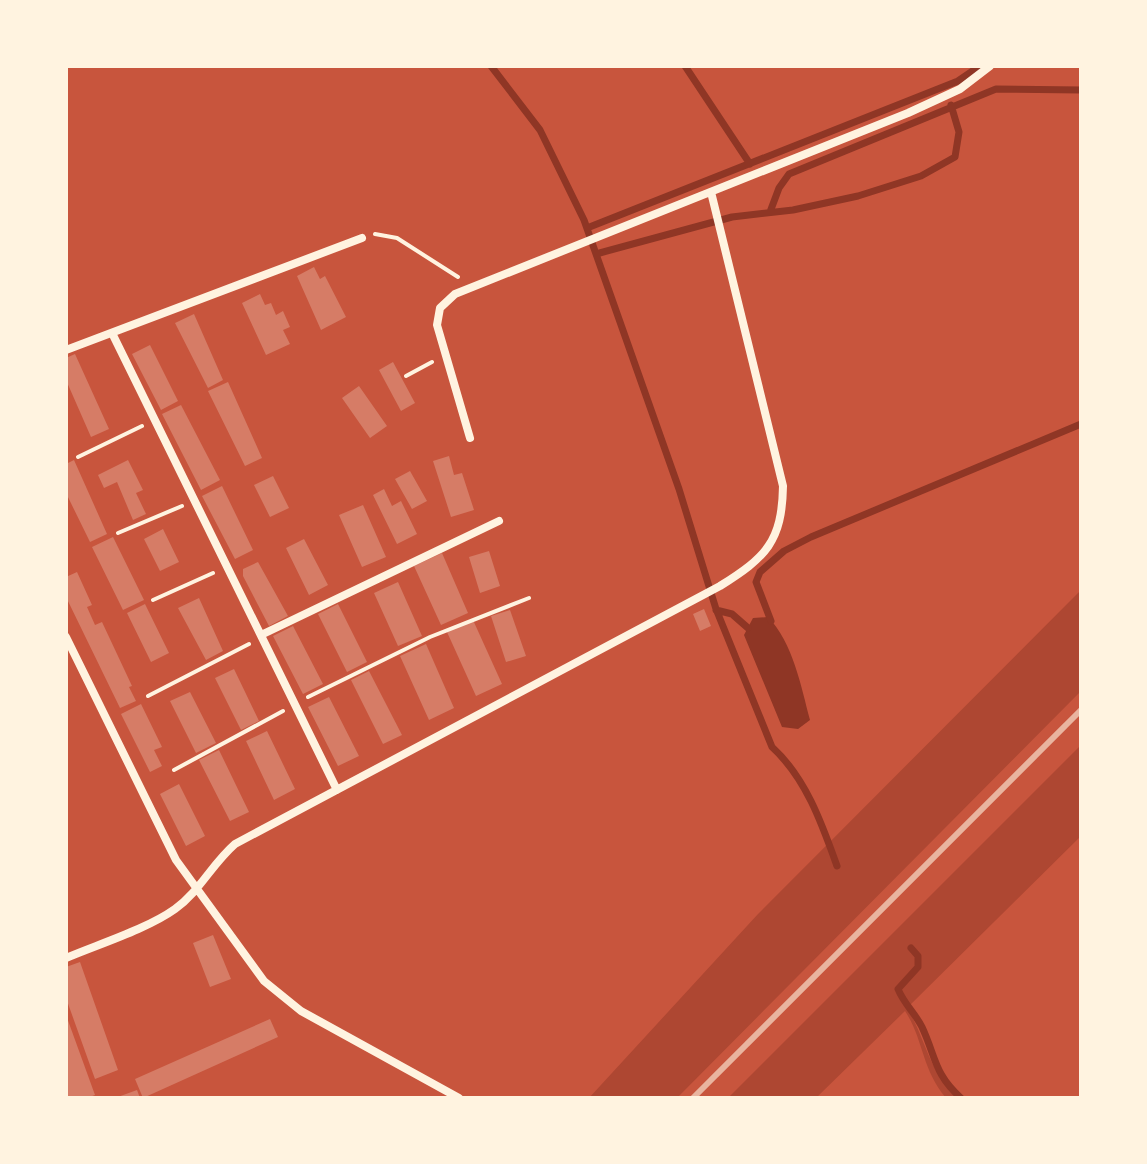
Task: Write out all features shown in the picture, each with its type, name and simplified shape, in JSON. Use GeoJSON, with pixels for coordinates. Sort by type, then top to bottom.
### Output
{"type":"FeatureCollection","features":[{"type":"Feature","properties":{"kind":"street"},"geometry":{"type":"LineString","coordinates":[[470,438],[437,325],[440,308],[468,286],[597,238],[908,113],[960,89],[990,66]]}},
{"type":"Feature","properties":{"kind":"street"},"geometry":{"type":"LineString","coordinates":[[66,958],[173,911],[198,886],[215,861],[235,844],[704,595],[751,567],[774,538],[783,518],[783,486],[711,192]]}},
{"type":"Feature","properties":{"kind":"street"},"geometry":{"type":"LineString","coordinates":[[66,350],[362,238]]}},
{"type":"Feature","properties":{"kind":"street"},"geometry":{"type":"LineString","coordinates":[[112,333],[337,790]]}},
{"type":"Feature","properties":{"kind":"street"},"geometry":{"type":"LineString","coordinates":[[261,635],[499,521]]}},
{"type":"Feature","properties":{"kind":"street"},"geometry":{"type":"LineString","coordinates":[[66,637],[176,860],[198,886],[264,981],[288,1001],[459,1098]]}},
{"type":"Feature","properties":{"kind":"path"},"geometry":{"type":"LineString","coordinates":[[362,238],[378,234],[397,238],[451,270],[468,286]]}},
{"type":"Feature","properties":{"kind":"path"},"geometry":{"type":"LineString","coordinates":[[406,376],[445,352]]}},
{"type":"Feature","properties":{"kind":"path"},"geometry":{"type":"LineString","coordinates":[[78,457],[154,419]]}},
{"type":"Feature","properties":{"kind":"path"},"geometry":{"type":"LineString","coordinates":[[118,533],[194,499]]}},
{"type":"Feature","properties":{"kind":"path"},"geometry":{"type":"LineString","coordinates":[[153,600],[227,566]]}},
{"type":"Feature","properties":{"kind":"path"},"geometry":{"type":"LineString","coordinates":[[174,770],[295,704],[430,637],[529,598]]}},
{"type":"Feature","properties":{"kind":"path"},"geometry":{"type":"LineString","coordinates":[[148,696],[261,635]]}},
{"type":"Feature","properties":{"kind":"shaded area"},"geometry":{"type":"Polygon","coordinates":[[[1081,590],[1081,691],[677,1098],[589,1098],[758,914],[1081,590]]]}},
{"type":"Feature","properties":{"kind":"shaded area"},"geometry":{"type":"Polygon","coordinates":[[[768,617],[790,652],[803,693],[810,720],[798,729],[782,727],[744,635],[753,618],[768,617]]]}},
{"type":"Feature","properties":{"kind":"shaded area"},"geometry":{"type":"Polygon","coordinates":[[[1081,745],[1081,836],[907,1008],[940,1078],[958,1098],[946,1098],[938,1087],[905,1011],[816,1098],[728,1098],[1081,745]]]}},
{"type":"Feature","properties":{"kind":"building"},"geometry":{"type":"Polygon","coordinates":[[[314,267],[320,279],[325,276],[346,317],[321,330],[297,276],[314,267]]]}},
{"type":"Feature","properties":{"kind":"building"},"geometry":{"type":"Polygon","coordinates":[[[260,294],[265,305],[271,303],[276,315],[283,311],[290,327],[283,330],[290,344],[266,355],[242,303],[260,294]]]}},
{"type":"Feature","properties":{"kind":"building"},"geometry":{"type":"Polygon","coordinates":[[[194,314],[223,380],[208,388],[175,323],[194,314]]]}},
{"type":"Feature","properties":{"kind":"building"},"geometry":{"type":"Polygon","coordinates":[[[150,345],[178,401],[161,410],[132,354],[150,345]]]}},
{"type":"Feature","properties":{"kind":"building"},"geometry":{"type":"Polygon","coordinates":[[[75,354],[109,429],[91,437],[66,380],[66,358],[75,354]]]}},
{"type":"Feature","properties":{"kind":"building"},"geometry":{"type":"Polygon","coordinates":[[[393,362],[415,403],[401,411],[379,370],[393,362]]]}},
{"type":"Feature","properties":{"kind":"building"},"geometry":{"type":"Polygon","coordinates":[[[228,382],[262,458],[245,466],[208,391],[228,382]]]}},
{"type":"Feature","properties":{"kind":"building"},"geometry":{"type":"Polygon","coordinates":[[[359,386],[387,426],[370,438],[342,398],[359,386]]]}},
{"type":"Feature","properties":{"kind":"building"},"geometry":{"type":"Polygon","coordinates":[[[181,405],[220,480],[201,490],[162,414],[181,405]]]}},
{"type":"Feature","properties":{"kind":"building"},"geometry":{"type":"Polygon","coordinates":[[[449,456],[454,475],[462,473],[474,510],[451,517],[433,461],[449,456]]]}},
{"type":"Feature","properties":{"kind":"building"},"geometry":{"type":"Polygon","coordinates":[[[74,460],[107,534],[90,542],[66,493],[66,464],[74,460]]]}},
{"type":"Feature","properties":{"kind":"building"},"geometry":{"type":"Polygon","coordinates":[[[128,460],[143,490],[136,493],[146,514],[133,520],[117,482],[104,488],[98,475],[128,460]]]}},
{"type":"Feature","properties":{"kind":"building"},"geometry":{"type":"Polygon","coordinates":[[[410,471],[427,501],[412,509],[395,479],[410,471]]]}},
{"type":"Feature","properties":{"kind":"building"},"geometry":{"type":"Polygon","coordinates":[[[273,476],[289,508],[270,517],[254,485],[273,476]]]}},
{"type":"Feature","properties":{"kind":"building"},"geometry":{"type":"Polygon","coordinates":[[[222,486],[253,550],[235,559],[202,496],[222,486]]]}},
{"type":"Feature","properties":{"kind":"building"},"geometry":{"type":"Polygon","coordinates":[[[384,489],[392,506],[401,501],[417,534],[397,544],[373,495],[384,489]]]}},
{"type":"Feature","properties":{"kind":"building"},"geometry":{"type":"Polygon","coordinates":[[[363,505],[386,557],[362,567],[339,515],[363,505]]]}},
{"type":"Feature","properties":{"kind":"building"},"geometry":{"type":"Polygon","coordinates":[[[163,529],[179,562],[160,571],[144,539],[163,529]]]}},
{"type":"Feature","properties":{"kind":"building"},"geometry":{"type":"Polygon","coordinates":[[[113,537],[144,600],[123,610],[92,547],[113,537]]]}},
{"type":"Feature","properties":{"kind":"building"},"geometry":{"type":"Polygon","coordinates":[[[304,539],[328,585],[309,595],[286,548],[304,539]]]}},
{"type":"Feature","properties":{"kind":"building"},"geometry":{"type":"Polygon","coordinates":[[[489,551],[500,586],[480,593],[469,557],[489,551]]]}},
{"type":"Feature","properties":{"kind":"building"},"geometry":{"type":"Polygon","coordinates":[[[442,553],[468,613],[441,625],[414,566],[442,553]]]}},
{"type":"Feature","properties":{"kind":"building"},"geometry":{"type":"Polygon","coordinates":[[[258,562],[288,616],[269,626],[243,576],[243,569],[258,562]]]}},
{"type":"Feature","properties":{"kind":"building"},"geometry":{"type":"Polygon","coordinates":[[[77,572],[92,605],[87,607],[95,625],[102,622],[132,686],[129,687],[136,701],[120,708],[66,597],[66,577],[77,572]]]}},
{"type":"Feature","properties":{"kind":"building"},"geometry":{"type":"Polygon","coordinates":[[[398,582],[422,636],[398,646],[374,593],[398,582]]]}},
{"type":"Feature","properties":{"kind":"building"},"geometry":{"type":"Polygon","coordinates":[[[199,598],[223,651],[206,660],[178,608],[199,598]]]}},
{"type":"Feature","properties":{"kind":"building"},"geometry":{"type":"Polygon","coordinates":[[[145,604],[169,653],[151,662],[127,613],[145,604]]]}},
{"type":"Feature","properties":{"kind":"building"},"geometry":{"type":"Polygon","coordinates":[[[338,604],[367,662],[347,672],[318,614],[338,604]]]}},
{"type":"Feature","properties":{"kind":"building"},"geometry":{"type":"Polygon","coordinates":[[[704,609],[711,626],[700,631],[693,614],[704,609]]]}},
{"type":"Feature","properties":{"kind":"building"},"geometry":{"type":"Polygon","coordinates":[[[510,610],[526,656],[506,662],[491,616],[510,610]]]}},
{"type":"Feature","properties":{"kind":"building"},"geometry":{"type":"Polygon","coordinates":[[[473,620],[502,684],[476,696],[447,632],[473,620]]]}},
{"type":"Feature","properties":{"kind":"building"},"geometry":{"type":"Polygon","coordinates":[[[293,626],[323,684],[303,694],[273,636],[293,626]]]}},
{"type":"Feature","properties":{"kind":"building"},"geometry":{"type":"Polygon","coordinates":[[[426,644],[454,708],[429,720],[400,656],[426,644]]]}},
{"type":"Feature","properties":{"kind":"building"},"geometry":{"type":"Polygon","coordinates":[[[234,669],[259,721],[241,730],[215,678],[234,669]]]}},
{"type":"Feature","properties":{"kind":"building"},"geometry":{"type":"Polygon","coordinates":[[[369,671],[402,735],[383,744],[351,680],[369,671]]]}},
{"type":"Feature","properties":{"kind":"building"},"geometry":{"type":"Polygon","coordinates":[[[190,692],[216,743],[196,753],[170,701],[190,692]]]}},
{"type":"Feature","properties":{"kind":"building"},"geometry":{"type":"Polygon","coordinates":[[[329,697],[359,756],[338,766],[308,707],[329,697]]]}},
{"type":"Feature","properties":{"kind":"building"},"geometry":{"type":"Polygon","coordinates":[[[141,704],[162,747],[154,750],[162,766],[150,772],[121,714],[141,704]]]}},
{"type":"Feature","properties":{"kind":"building"},"geometry":{"type":"Polygon","coordinates":[[[267,731],[295,789],[274,800],[246,741],[267,731]]]}},
{"type":"Feature","properties":{"kind":"building"},"geometry":{"type":"Polygon","coordinates":[[[219,750],[249,812],[230,821],[199,760],[219,750]]]}},
{"type":"Feature","properties":{"kind":"building"},"geometry":{"type":"Polygon","coordinates":[[[179,784],[205,836],[186,846],[160,794],[179,784]]]}},
{"type":"Feature","properties":{"kind":"building"},"geometry":{"type":"Polygon","coordinates":[[[213,935],[231,979],[210,987],[193,943],[213,935]]]}},
{"type":"Feature","properties":{"kind":"building"},"geometry":{"type":"Polygon","coordinates":[[[80,962],[118,1070],[95,1079],[66,998],[66,967],[80,962]]]}},
{"type":"Feature","properties":{"kind":"building"},"geometry":{"type":"Polygon","coordinates":[[[66,1015],[95,1095],[87,1098],[66,1098],[66,1015]]]}},
{"type":"Feature","properties":{"kind":"building"},"geometry":{"type":"Polygon","coordinates":[[[270,1019],[278,1037],[143,1098],[135,1079],[270,1019]]]}},
{"type":"Feature","properties":{"kind":"building"},"geometry":{"type":"Polygon","coordinates":[[[137,1090],[140,1098],[115,1098],[137,1090]]]}},
{"type":"Feature","properties":{"kind":"waterway"},"geometry":{"type":"LineString","coordinates":[[491,66],[540,130],[584,220],[679,489],[716,609],[772,747],[804,787],[837,866]]}},
{"type":"Feature","properties":{"kind":"waterway"},"geometry":{"type":"LineString","coordinates":[[685,66],[750,164]]}},
{"type":"Feature","properties":{"kind":"waterway"},"geometry":{"type":"LineString","coordinates":[[587,228],[958,81],[980,66]]}},
{"type":"Feature","properties":{"kind":"waterway"},"geometry":{"type":"LineString","coordinates":[[770,212],[779,188],[789,174],[996,89],[1081,90]]}},
{"type":"Feature","properties":{"kind":"waterway"},"geometry":{"type":"LineString","coordinates":[[596,254],[732,217],[793,210],[858,196],[921,176],[955,157],[959,132],[951,105]]}},
{"type":"Feature","properties":{"kind":"waterway"},"geometry":{"type":"LineString","coordinates":[[771,621],[756,582],[760,572],[784,551],[1081,424]]}},
{"type":"Feature","properties":{"kind":"waterway"},"geometry":{"type":"LineString","coordinates":[[716,610],[732,614],[748,628]]}},
{"type":"Feature","properties":{"kind":"waterway"},"geometry":{"type":"LineString","coordinates":[[911,948],[918,956],[918,967],[898,989],[922,1027],[940,1073],[961,1098]]}},
{"type":"Feature","properties":{"kind":"railway"},"geometry":{"type":"LineString","coordinates":[[693,1098],[1081,710]]}}]}
